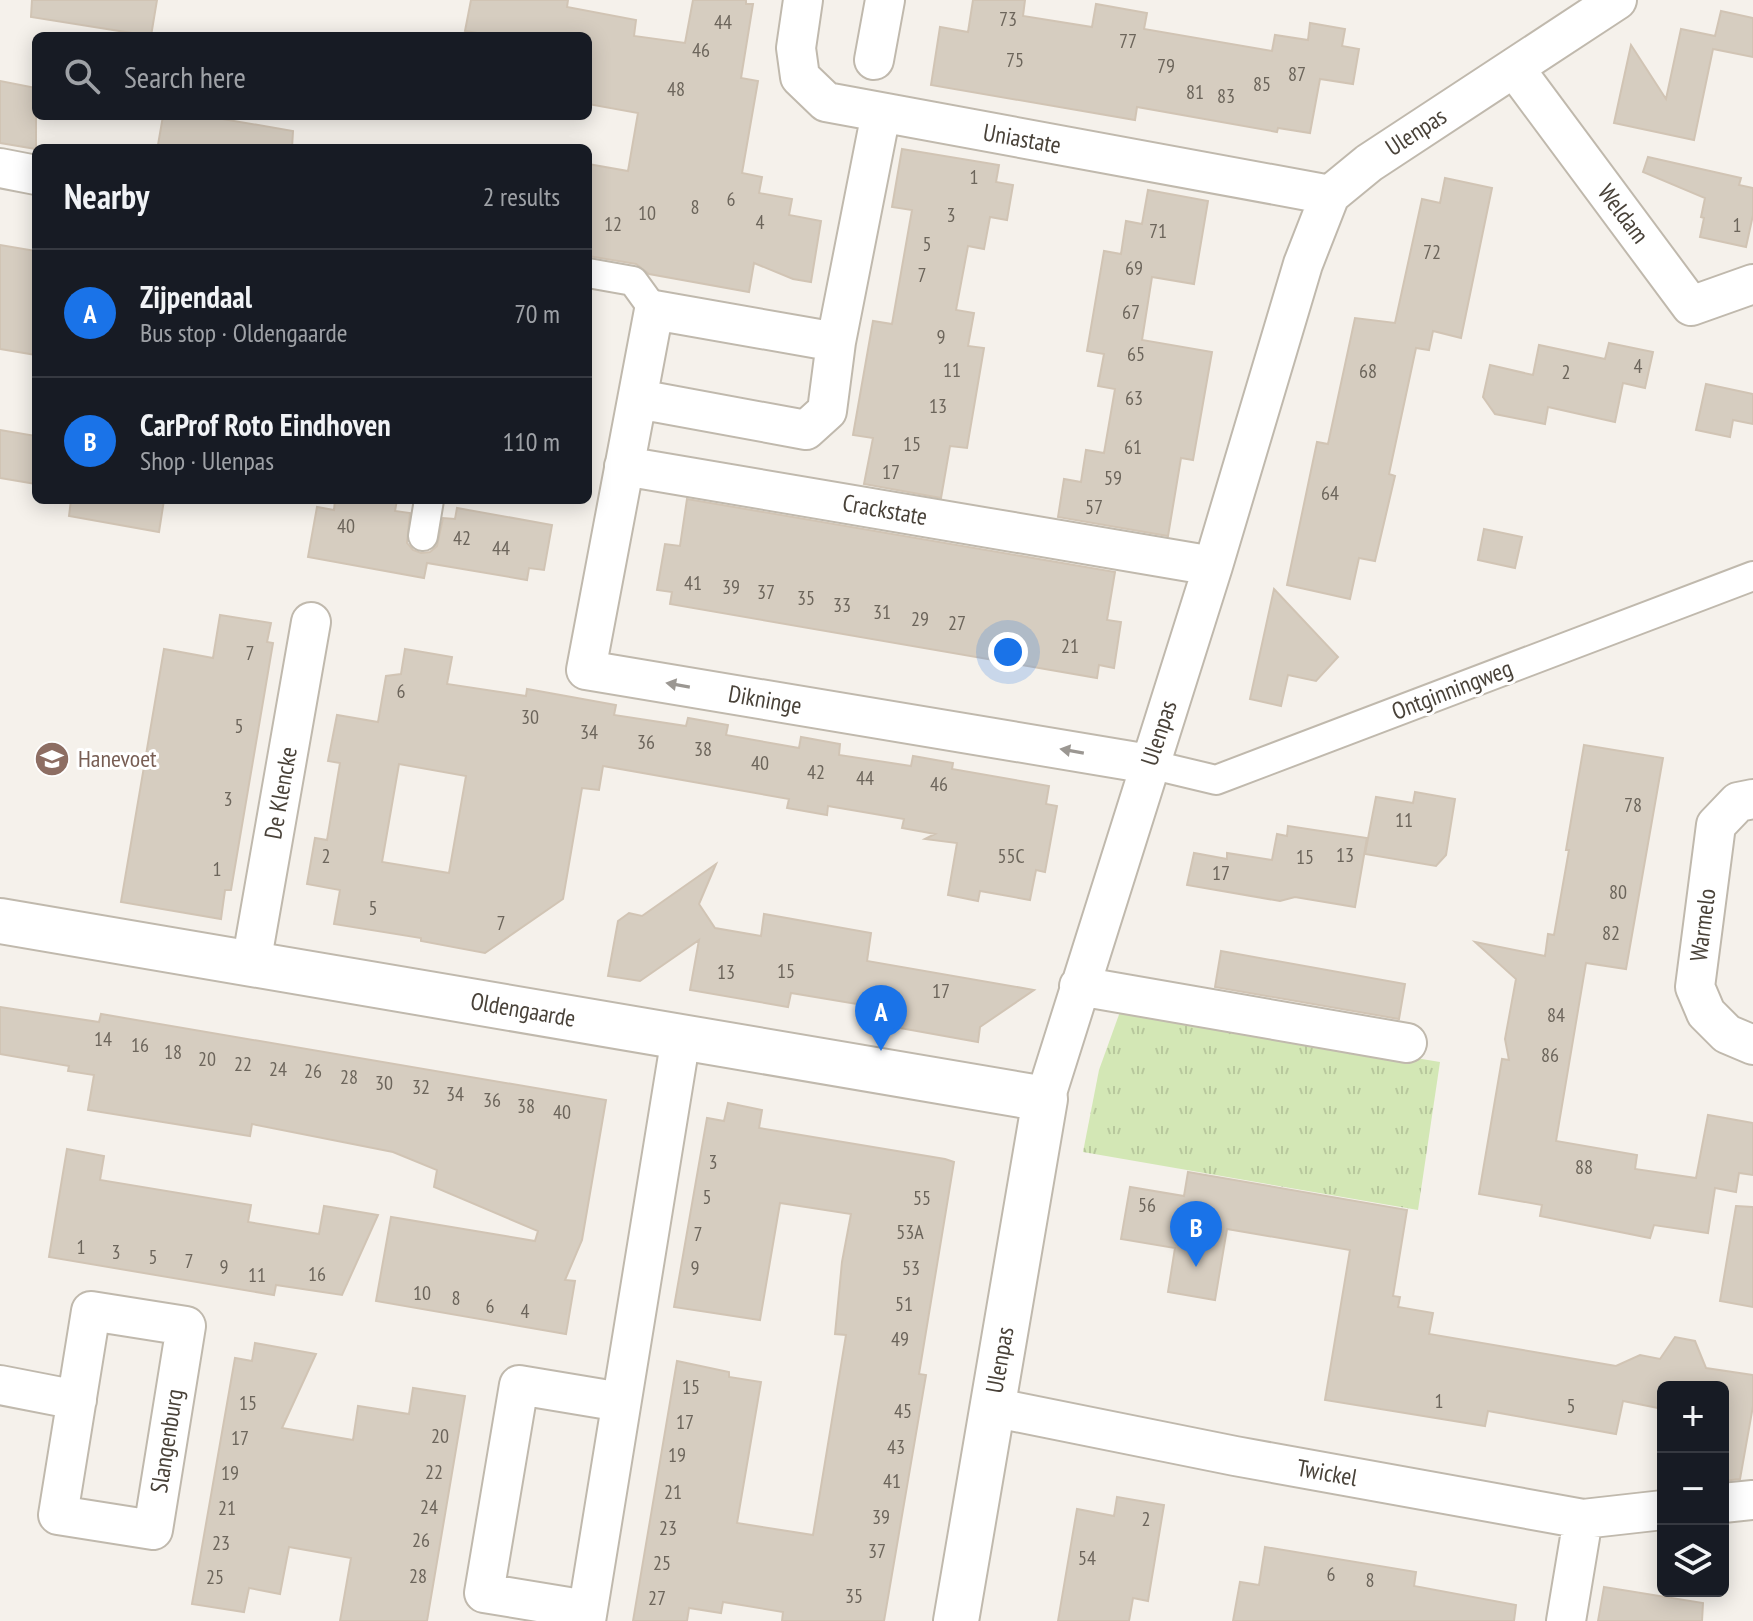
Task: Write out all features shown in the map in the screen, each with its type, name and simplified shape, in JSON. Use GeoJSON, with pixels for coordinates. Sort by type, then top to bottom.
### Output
{"type":"FeatureCollection","features":[{"type":"Feature","properties":{"kind":"street","name":"Uniastate"},"geometry":{"type":"LineString","coordinates":[[803,0],[796,48],[800,77],[826,102],[1330,195]]}},
{"type":"Feature","properties":{"kind":"street"},"geometry":{"type":"LineString","coordinates":[[874,60],[885,0]]}},
{"type":"Feature","properties":{"kind":"street","name":"Ulenpas"},"geometry":{"type":"LineString","coordinates":[[956,1621],[1045,1099],[1213,566],[1303,264],[1330,195],[1369,163],[1617,0]]}},
{"type":"Feature","properties":{"kind":"street","name":"Weldam"},"geometry":{"type":"LineString","coordinates":[[1515,69],[1691,306],[1753,284]]}},
{"type":"Feature","properties":{"kind":"street"},"geometry":{"type":"LineString","coordinates":[[638,399],[806,430],[827,411],[836,342],[881,113]]}},
{"type":"Feature","properties":{"kind":"street"},"geometry":{"type":"LineString","coordinates":[[0,168],[32,174]]}},
{"type":"Feature","properties":{"kind":"street"},"geometry":{"type":"LineString","coordinates":[[592,274],[633,281],[654,310],[836,342]]}},
{"type":"Feature","properties":{"kind":"street"},"geometry":{"type":"LineString","coordinates":[[624,466],[654,310]]}},
{"type":"Feature","properties":{"kind":"street","name":"Crackstate"},"geometry":{"type":"LineString","coordinates":[[624,466],[1213,566]]}},
{"type":"Feature","properties":{"kind":"street","name":"Dikninge"},"geometry":{"type":"LineString","coordinates":[[624,466],[586,670],[1149,764]]}},
{"type":"Feature","properties":{"kind":"street"},"geometry":{"type":"LineString","coordinates":[[423,536],[428,504]]}},
{"type":"Feature","properties":{"kind":"street","name":"Ontginningweg"},"geometry":{"type":"LineString","coordinates":[[1149,764],[1216,780],[1753,576]]}},
{"type":"Feature","properties":{"kind":"street","name":"De Klencke"},"geometry":{"type":"LineString","coordinates":[[251,964],[311,622]]}},
{"type":"Feature","properties":{"kind":"street","name":"Warmelo"},"geometry":{"type":"LineString","coordinates":[[1753,799],[1738,802],[1716,825],[1695,987],[1706,1013],[1727,1034],[1753,1045]]}},
{"type":"Feature","properties":{"kind":"street","name":"Oldengaarde"},"geometry":{"type":"LineString","coordinates":[[0,921],[1045,1099]]}},
{"type":"Feature","properties":{"kind":"street"},"geometry":{"type":"LineString","coordinates":[[1079,986],[1407,1043]]}},
{"type":"Feature","properties":{"kind":"street"},"geometry":{"type":"LineString","coordinates":[[621,1402],[519,1385],[484,1593],[586,1616],[681,1037]]}},
{"type":"Feature","properties":{"kind":"street","name":"Slangenburg"},"geometry":{"type":"LineString","coordinates":[[91,1311],[186,1326],[153,1530],[58,1515],[77,1400],[91,1311]]}},
{"type":"Feature","properties":{"kind":"street"},"geometry":{"type":"LineString","coordinates":[[0,1385],[77,1400]]}},
{"type":"Feature","properties":{"kind":"street","name":"Twickel"},"geometry":{"type":"LineString","coordinates":[[992,1407],[1235,1456],[1583,1519],[1657,1511]]}},
{"type":"Feature","properties":{"kind":"street"},"geometry":{"type":"LineString","coordinates":[[1729,1502],[1753,1500]]}},
{"type":"Feature","properties":{"kind":"street"},"geometry":{"type":"LineString","coordinates":[[1566,1621],[1583,1519]]}},
{"type":"Feature","properties":{"kind":"green space"},"geometry":{"type":"Polygon","coordinates":[[[1121,1009],[1440,1062],[1418,1210],[1083,1152],[1099,1070],[1121,1009]]]}},
{"type":"Feature","properties":{"kind":"building"},"geometry":{"type":"Polygon","coordinates":[[[32,0],[157,0],[152,32],[126,32],[31,17],[32,0]]]}},
{"type":"Feature","properties":{"kind":"building"},"geometry":{"type":"Polygon","coordinates":[[[471,0],[568,0],[567,7],[636,20],[634,36],[685,43],[693,0],[746,0],[746,4],[753,4],[741,78],[758,81],[742,173],[762,177],[759,193],[792,199],[789,215],[821,221],[811,282],[793,279],[754,263],[749,292],[649,274],[636,264],[592,257],[592,165],[628,171],[638,113],[592,105],[592,32],[465,31],[471,0]]]}},
{"type":"Feature","properties":{"kind":"building"},"geometry":{"type":"Polygon","coordinates":[[[973,0],[1025,0],[1023,16],[1092,27],[1096,4],[1147,13],[1144,29],[1272,51],[1275,35],[1308,40],[1310,23],[1345,29],[1342,46],[1359,49],[1353,84],[1320,79],[1310,133],[1278,128],[1277,132],[1137,107],[1135,120],[931,85],[940,27],[968,32],[973,0]]]}},
{"type":"Feature","properties":{"kind":"building"},"geometry":{"type":"Polygon","coordinates":[[[1721,11],[1753,18],[1753,57],[1713,49],[1694,140],[1614,123],[1631,45],[1666,99],[1681,29],[1715,36],[1721,11]]]}},
{"type":"Feature","properties":{"kind":"building"},"geometry":{"type":"Polygon","coordinates":[[[0,81],[32,87],[36,144],[32,144],[32,148],[0,143],[0,81]]]}},
{"type":"Feature","properties":{"kind":"building"},"geometry":{"type":"Polygon","coordinates":[[[162,120],[228,120],[293,131],[292,144],[158,144],[162,120]]]}},
{"type":"Feature","properties":{"kind":"building"},"geometry":{"type":"Polygon","coordinates":[[[902,149],[999,165],[996,182],[1013,185],[1007,220],[990,217],[984,249],[968,246],[956,310],[974,313],[968,346],[984,348],[967,448],[950,446],[941,498],[864,484],[873,438],[853,435],[873,321],[892,324],[912,210],[892,207],[902,149]]]}},
{"type":"Feature","properties":{"kind":"building"},"geometry":{"type":"Polygon","coordinates":[[[1648,157],[1741,178],[1739,185],[1753,188],[1753,215],[1746,247],[1700,237],[1705,198],[1643,172],[1648,157]]]}},
{"type":"Feature","properties":{"kind":"building"},"geometry":{"type":"Polygon","coordinates":[[[1445,178],[1492,188],[1461,338],[1433,331],[1429,350],[1416,348],[1389,474],[1395,476],[1375,561],[1359,558],[1350,599],[1287,585],[1317,442],[1328,444],[1355,318],[1395,323],[1422,199],[1440,203],[1445,178]]]}},
{"type":"Feature","properties":{"kind":"building"},"geometry":{"type":"Polygon","coordinates":[[[1148,190],[1208,201],[1194,284],[1152,277],[1142,340],[1212,352],[1193,460],[1181,458],[1168,536],[1058,517],[1064,479],[1081,482],[1086,450],[1104,453],[1115,389],[1098,386],[1104,354],[1087,351],[1104,251],[1121,254],[1126,221],[1142,224],[1148,190]]]}},
{"type":"Feature","properties":{"kind":"building"},"geometry":{"type":"Polygon","coordinates":[[[0,245],[32,250],[32,354],[0,349],[0,245]]]}},
{"type":"Feature","properties":{"kind":"building"},"geometry":{"type":"Polygon","coordinates":[[[1609,343],[1653,352],[1645,388],[1623,383],[1615,422],[1548,407],[1545,424],[1495,414],[1483,397],[1490,365],[1533,375],[1539,345],[1605,359],[1609,343]]]}},
{"type":"Feature","properties":{"kind":"building"},"geometry":{"type":"Polygon","coordinates":[[[1706,384],[1753,394],[1753,424],[1733,420],[1730,437],[1696,430],[1706,384]]]}},
{"type":"Feature","properties":{"kind":"building"},"geometry":{"type":"Polygon","coordinates":[[[0,430],[32,435],[32,483],[0,478],[0,430]]]}},
{"type":"Feature","properties":{"kind":"building"},"geometry":{"type":"Polygon","coordinates":[[[687,499],[1115,572],[1107,620],[1121,622],[1114,668],[1099,665],[1097,678],[670,604],[672,592],[657,590],[665,544],[680,546],[687,499]]]}},
{"type":"Feature","properties":{"kind":"building"},"geometry":{"type":"Polygon","coordinates":[[[70,504],[163,504],[159,532],[69,516],[70,504]]]}},
{"type":"Feature","properties":{"kind":"building"},"geometry":{"type":"Polygon","coordinates":[[[335,504],[396,504],[395,511],[410,513],[407,543],[421,553],[430,552],[437,546],[443,518],[455,519],[457,508],[552,525],[544,570],[529,568],[527,580],[427,563],[424,578],[308,557],[317,507],[334,510],[335,504]]]}},
{"type":"Feature","properties":{"kind":"building"},"geometry":{"type":"Polygon","coordinates":[[[1484,529],[1522,537],[1515,568],[1478,560],[1484,529]]]}},
{"type":"Feature","properties":{"kind":"building"},"geometry":{"type":"Polygon","coordinates":[[[1274,589],[1338,657],[1316,681],[1288,675],[1281,706],[1250,699],[1274,589]]]}},
{"type":"Feature","properties":{"kind":"building"},"geometry":{"type":"Polygon","coordinates":[[[220,615],[271,623],[267,642],[273,643],[231,890],[225,890],[221,919],[121,902],[164,649],[213,658],[220,615]]]}},
{"type":"Feature","properties":{"kind":"building"},"geometry":{"type":"Polygon","coordinates":[[[405,649],[452,657],[447,684],[526,696],[527,689],[616,705],[614,715],[686,726],[688,718],[728,725],[726,735],[799,748],[801,737],[840,744],[839,755],[911,766],[913,756],[953,763],[952,769],[1049,786],[1046,804],[1057,806],[1045,872],[1036,870],[1030,900],[980,891],[978,901],[948,895],[957,843],[925,839],[935,834],[902,828],[904,819],[828,806],[827,815],[787,808],[789,799],[603,766],[599,790],[582,788],[563,899],[485,953],[421,941],[421,938],[334,924],[340,890],[307,884],[315,838],[327,840],[340,763],[328,761],[337,715],[378,722],[386,676],[401,674],[405,649]],[[399,764],[382,862],[449,873],[466,776],[399,764]]]}},
{"type":"Feature","properties":{"kind":"building"},"geometry":{"type":"Polygon","coordinates":[[[1584,745],[1663,758],[1626,969],[1586,963],[1556,1141],[1637,1155],[1635,1169],[1696,1178],[1708,1115],[1753,1123],[1753,1175],[1739,1173],[1736,1192],[1715,1188],[1708,1233],[1654,1225],[1650,1238],[1540,1216],[1542,1205],[1479,1194],[1502,1059],[1509,1060],[1505,1039],[1516,979],[1475,942],[1545,956],[1548,934],[1554,935],[1584,745]]]}},
{"type":"Feature","properties":{"kind":"building"},"geometry":{"type":"Polygon","coordinates":[[[1415,792],[1455,799],[1446,855],[1436,866],[1365,854],[1376,797],[1413,803],[1415,792]]]}},
{"type":"Feature","properties":{"kind":"building"},"geometry":{"type":"Polygon","coordinates":[[[1288,826],[1367,838],[1355,907],[1295,897],[1280,901],[1187,885],[1194,853],[1227,859],[1227,853],[1272,860],[1277,834],[1287,836],[1288,826]]]}},
{"type":"Feature","properties":{"kind":"building"},"geometry":{"type":"Polygon","coordinates":[[[716,864],[699,904],[715,928],[761,936],[764,914],[871,933],[867,961],[1034,990],[980,1027],[978,1042],[872,1023],[875,1007],[791,993],[788,1007],[690,990],[699,940],[640,981],[608,976],[618,921],[629,913],[642,916],[716,864]]]}},
{"type":"Feature","properties":{"kind":"building"},"geometry":{"type":"Polygon","coordinates":[[[1221,951],[1405,984],[1399,1019],[1215,987],[1221,951]]]}},
{"type":"Feature","properties":{"kind":"building"},"geometry":{"type":"Polygon","coordinates":[[[0,1007],[99,1022],[101,1014],[606,1100],[582,1240],[565,1280],[575,1281],[566,1334],[376,1301],[391,1217],[535,1241],[538,1231],[434,1187],[437,1170],[393,1152],[252,1124],[250,1136],[88,1110],[94,1075],[68,1071],[69,1066],[0,1054],[0,1007]]]}},
{"type":"Feature","properties":{"kind":"building"},"geometry":{"type":"Polygon","coordinates":[[[728,1103],[762,1110],[759,1128],[954,1162],[919,1374],[926,1375],[884,1621],[782,1621],[783,1612],[723,1602],[721,1613],[689,1608],[687,1621],[633,1621],[677,1361],[729,1372],[729,1377],[761,1382],[737,1523],[813,1535],[846,1335],[835,1334],[842,1262],[851,1214],[780,1203],[760,1320],[674,1307],[707,1118],[724,1121],[728,1103]]]}},
{"type":"Feature","properties":{"kind":"building"},"geometry":{"type":"Polygon","coordinates":[[[67,1149],[104,1156],[100,1180],[251,1205],[248,1222],[319,1234],[324,1206],[378,1215],[342,1295],[276,1285],[274,1295],[49,1257],[67,1149]]]}},
{"type":"Feature","properties":{"kind":"building"},"geometry":{"type":"Polygon","coordinates":[[[1188,1172],[1407,1210],[1393,1296],[1400,1297],[1398,1307],[1433,1313],[1429,1334],[1616,1366],[1640,1355],[1660,1359],[1675,1337],[1695,1341],[1706,1368],[1753,1375],[1753,1406],[1740,1479],[1729,1480],[1729,1381],[1657,1381],[1657,1408],[1623,1401],[1616,1434],[1488,1411],[1485,1426],[1325,1400],[1350,1250],[1227,1229],[1215,1300],[1168,1292],[1175,1248],[1121,1239],[1130,1187],[1184,1196],[1188,1172]]]}},
{"type":"Feature","properties":{"kind":"building"},"geometry":{"type":"Polygon","coordinates":[[[1736,1206],[1753,1207],[1753,1307],[1720,1301],[1736,1206]]]}},
{"type":"Feature","properties":{"kind":"building"},"geometry":{"type":"Polygon","coordinates":[[[255,1343],[316,1354],[282,1428],[353,1440],[358,1406],[409,1414],[413,1388],[465,1396],[427,1621],[340,1621],[351,1558],[289,1547],[280,1594],[249,1588],[244,1612],[192,1604],[235,1358],[252,1361],[255,1343]]]}},
{"type":"Feature","properties":{"kind":"building"},"geometry":{"type":"Polygon","coordinates":[[[1117,1497],[1164,1505],[1148,1601],[1133,1598],[1129,1621],[1058,1621],[1077,1509],[1114,1516],[1117,1497]]]}},
{"type":"Feature","properties":{"kind":"building"},"geometry":{"type":"Polygon","coordinates":[[[1265,1547],[1416,1572],[1414,1586],[1516,1605],[1514,1621],[1233,1621],[1240,1582],[1259,1585],[1265,1547]]]}},
{"type":"Feature","properties":{"kind":"building"},"geometry":{"type":"Polygon","coordinates":[[[1604,1587],[1703,1603],[1702,1621],[1598,1621],[1604,1587]]]}},
{"type":"Feature","properties":{"kind":"place","name":"Hanevoet"},"geometry":{"type":"Point","coordinates":[52,759]}},
{"type":"Feature","properties":{"kind":"place","name":"Zijpendaal"},"geometry":{"type":"Point","coordinates":[881,1051]}},
{"type":"Feature","properties":{"kind":"place","name":"CarProf Roto Eindhoven"},"geometry":{"type":"Point","coordinates":[1196,1267]}}]}
